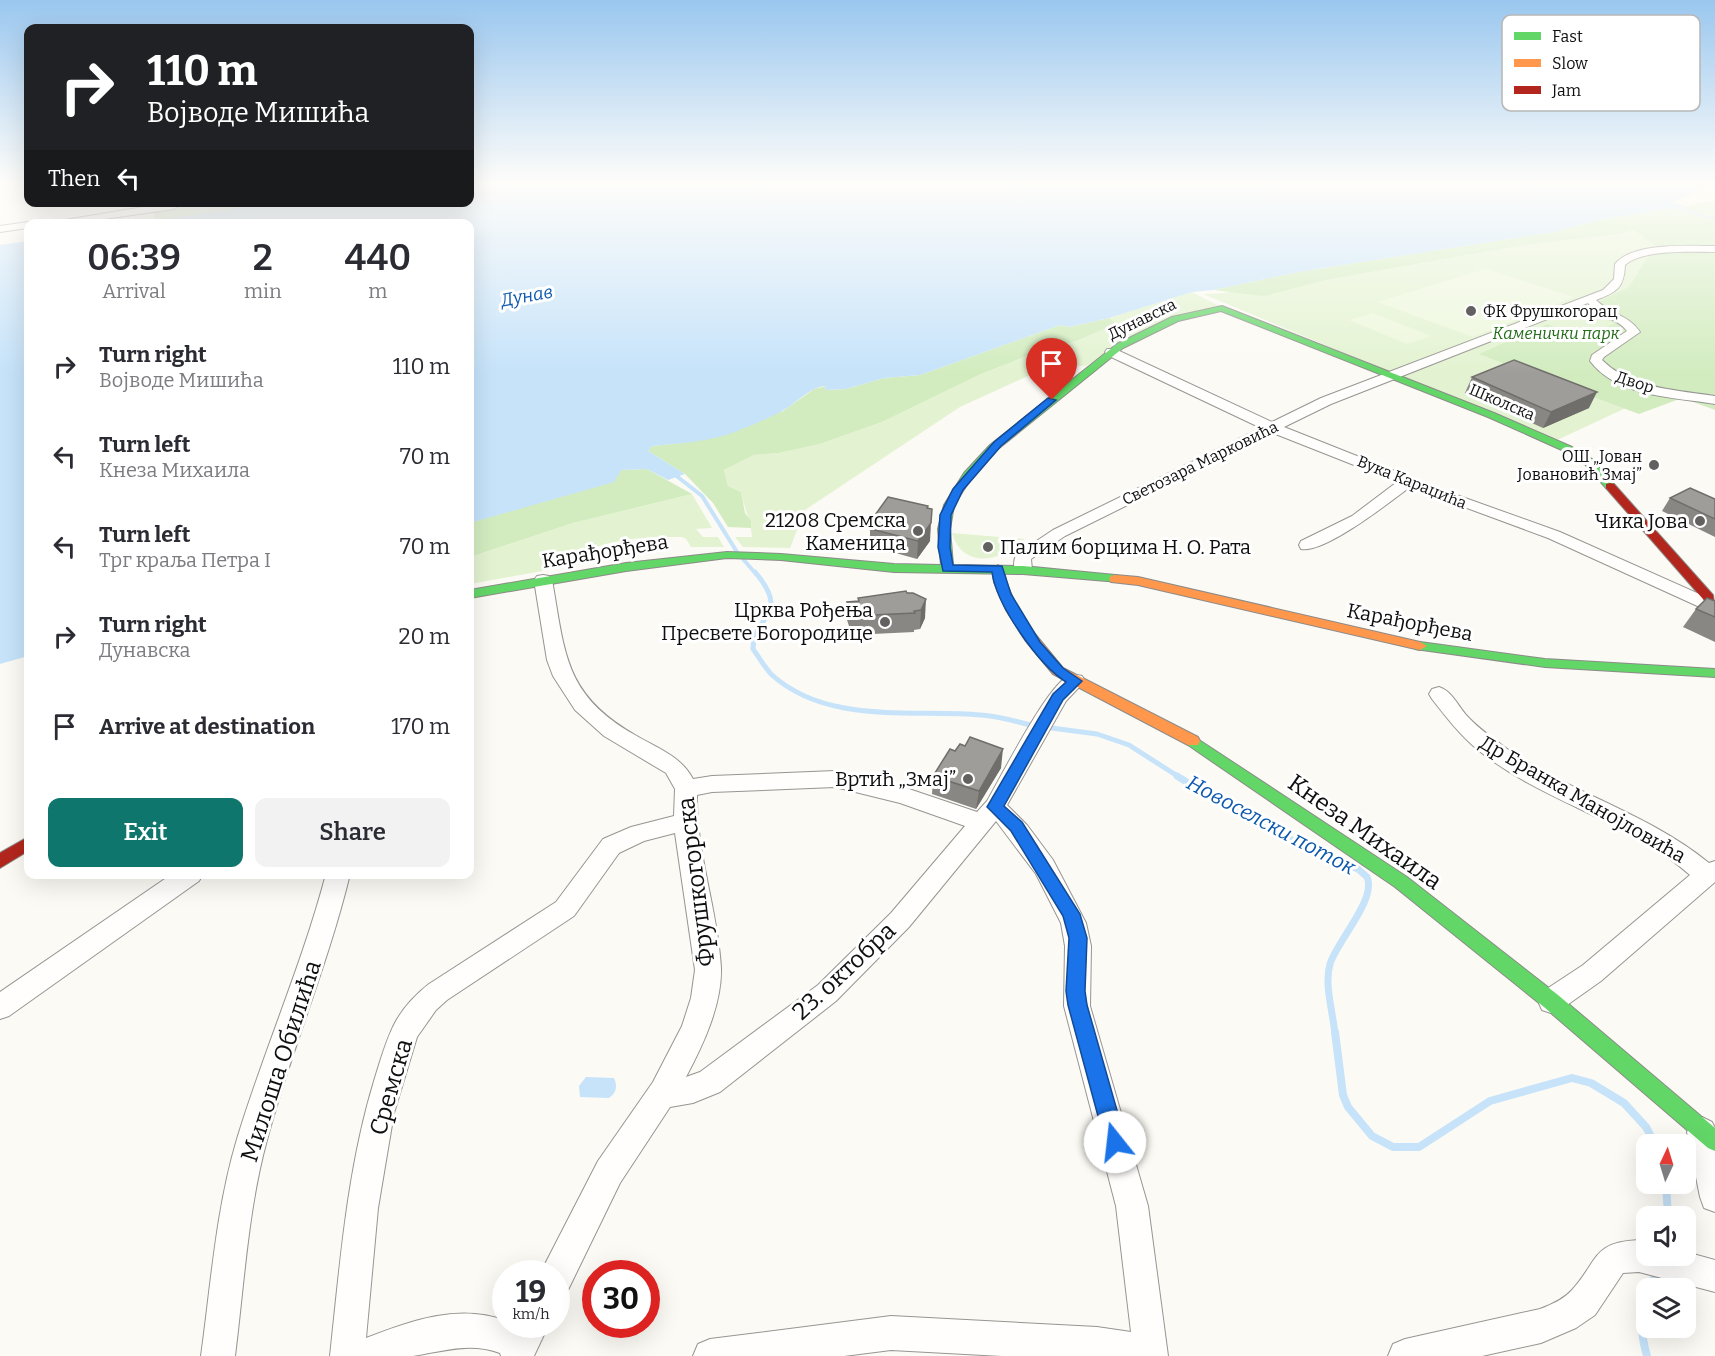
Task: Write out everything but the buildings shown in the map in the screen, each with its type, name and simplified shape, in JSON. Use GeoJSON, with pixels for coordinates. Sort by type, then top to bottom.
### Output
{"type":"FeatureCollection","features":[{"type":"Feature","properties":{"kind":"street"},"geometry":{"type":"LineString","coordinates":[[1394,375],[1615,286],[1621,260],[1627,257],[1675,250],[1715,249]]}},
{"type":"Feature","properties":{"kind":"street","name":"Двор"},"geometry":{"type":"LineString","coordinates":[[1590,298],[1594,305],[1628,323],[1634,332],[1598,355],[1596,362],[1601,368],[1643,387],[1715,400]]}},
{"type":"Feature","properties":{"kind":"street","name":"Школска"},"geometry":{"type":"LineString","coordinates":[[1222,308],[1394,375],[1561,446],[1588,461],[1709,598],[1714,607]]}},
{"type":"Feature","properties":{"kind":"street","name":"Дунавска"},"geometry":{"type":"LineString","coordinates":[[947,568],[944,525],[949,506],[958,489],[998,444],[1111,352],[1133,339],[1185,316],[1222,308]]}},
{"type":"Feature","properties":{"kind":"street","name":"Вука Караџића"},"geometry":{"type":"LineString","coordinates":[[1111,352],[1273,428],[1588,549],[1714,607]]}},
{"type":"Feature","properties":{"kind":"street","name":"Светозара Марковића"},"geometry":{"type":"LineString","coordinates":[[1023,570],[1023,558],[1032,549],[1059,533],[1326,400],[1394,375]]}},
{"type":"Feature","properties":{"kind":"street"},"geometry":{"type":"LineString","coordinates":[[1307,545],[1358,519],[1409,482]]}},
{"type":"Feature","properties":{"kind":"street","name":"Карађорђева"},"geometry":{"type":"LineString","coordinates":[[474,593],[543,580],[727,555],[855,566],[1023,570],[1103,576],[1202,595],[1364,635],[1426,647],[1545,663],[1715,673]]}},
{"type":"Feature","properties":{"kind":"street","name":"Кнеза Михаила"},"geometry":{"type":"LineString","coordinates":[[998,569],[999,583],[1004,594],[1035,644],[1058,671],[1181,734],[1221,758],[1401,882],[1551,1001],[1708,1135]]}},
{"type":"Feature","properties":{"kind":"street","name":"Фрушкогорска"},"geometry":{"type":"LineString","coordinates":[[543,580],[557,660],[572,691],[595,719],[674,767],[686,789],[685,822],[705,942],[708,984],[696,1026],[663,1092],[609,1172],[565,1260]]}},
{"type":"Feature","properties":{"kind":"street","name":"23. октобра"},"geometry":{"type":"LineString","coordinates":[[663,1092],[679,1094],[695,1090],[711,1082],[827,993],[900,920],[988,815],[1058,697],[1075,681]]}},
{"type":"Feature","properties":{"kind":"street","name":"Др Бранка Манојловића"},"geometry":{"type":"LineString","coordinates":[[1439,694],[1461,725],[1489,746],[1545,780],[1673,847],[1711,873],[1592,973],[1551,1001]]}},
{"type":"Feature","properties":{"kind":"street"},"geometry":{"type":"LineString","coordinates":[[686,789],[712,784],[835,779],[1012,821],[1062,897],[1076,929],[1077,1005],[1132,1206],[1150,1354],[1097,1344],[891,1333],[710,1356]]}},
{"type":"Feature","properties":{"kind":"street","name":"Сремска"},"geometry":{"type":"LineString","coordinates":[[347,1356],[362,1208],[380,1113],[393,1065],[406,1030],[416,1015],[438,992],[565,909],[611,846],[639,833],[685,822]]}},
{"type":"Feature","properties":{"kind":"street"},"geometry":{"type":"LineString","coordinates":[[0,861],[24,846]]}},
{"type":"Feature","properties":{"kind":"street"},"geometry":{"type":"LineString","coordinates":[[0,1006],[184,879]]}},
{"type":"Feature","properties":{"kind":"street","name":"Милоша Обилића"},"geometry":{"type":"LineString","coordinates":[[218,1356],[233,1238],[251,1142],[270,1080],[325,926],[337,879]]}},
{"type":"Feature","properties":{"kind":"street"},"geometry":{"type":"LineString","coordinates":[[1708,1135],[1715,1197]]}},
{"type":"Feature","properties":{"kind":"street"},"geometry":{"type":"LineString","coordinates":[[1405,1356],[1541,1326],[1583,1304],[1612,1262],[1620,1257],[1639,1256],[1705,1273]]}},
{"type":"Feature","properties":{"kind":"street"},"geometry":{"type":"LineString","coordinates":[[365,1356],[402,1342],[436,1333],[463,1330],[490,1333],[523,1342]]}},
{"type":"Feature","properties":{"kind":"green space"},"geometry":{"type":"Polygon","coordinates":[[[1462,246],[1516,246],[1325,280],[1264,296],[1213,290],[1298,272],[1462,246]]]}},
{"type":"Feature","properties":{"kind":"green space","name":"Каменички парк"},"geometry":{"type":"Polygon","coordinates":[[[1472,246],[1671,246],[1658,393],[1555,441],[1203,294],[1224,293],[1472,246]]]}},
{"type":"Feature","properties":{"kind":"green space"},"geometry":{"type":"Polygon","coordinates":[[[1715,246],[1715,410],[1682,398],[1639,414],[1479,354],[1547,324],[1584,337],[1615,323],[1579,311],[1629,287],[1647,258],[1658,247],[1715,246]]]}},
{"type":"Feature","properties":{"kind":"green space","name":"ФК Фрушкогорац"},"geometry":{"type":"Polygon","coordinates":[[[1485,269],[1574,297],[1473,337],[1377,302],[1485,269]]]}},
{"type":"Feature","properties":{"kind":"green space"},"geometry":{"type":"Polygon","coordinates":[[[1192,292],[1219,306],[1199,310],[1085,366],[1050,366],[960,407],[805,510],[790,548],[743,547],[735,537],[752,537],[741,492],[728,486],[724,470],[754,455],[779,453],[820,444],[882,422],[981,374],[1040,351],[1076,341],[1115,324],[1109,318],[1192,292]]]}},
{"type":"Feature","properties":{"kind":"green space"},"geometry":{"type":"Polygon","coordinates":[[[1373,313],[1431,336],[1407,344],[1349,320],[1373,313]]]}},
{"type":"Feature","properties":{"kind":"green space"},"geometry":{"type":"Polygon","coordinates":[[[1109,318],[1116,324],[1076,341],[1040,351],[981,374],[882,422],[820,444],[779,453],[754,455],[724,470],[728,486],[741,492],[745,513],[751,521],[751,528],[728,527],[713,503],[685,474],[648,451],[652,446],[681,443],[783,411],[814,389],[826,386],[825,390],[846,389],[884,378],[920,375],[1060,325],[1069,327],[1109,318]]]}},
{"type":"Feature","properties":{"kind":"green space"},"geometry":{"type":"Polygon","coordinates":[[[647,469],[692,494],[573,523],[474,556],[474,522],[621,470],[647,469]]]}},
{"type":"Feature","properties":{"kind":"green space"},"geometry":{"type":"Polygon","coordinates":[[[692,494],[712,528],[696,529],[703,537],[718,537],[724,547],[691,547],[682,537],[619,541],[588,550],[575,557],[564,567],[474,583],[474,556],[573,523],[692,494]]]}},
{"type":"Feature","properties":{"kind":"green space"},"geometry":{"type":"Polygon","coordinates":[[[952,533],[1025,539],[1006,553],[985,558],[965,553],[957,545],[952,533]]]}},
{"type":"Feature","properties":{"kind":"water"},"geometry":{"type":"Polygon","coordinates":[[[0,246],[24,246],[24,657],[0,664],[0,246]]]}},
{"type":"Feature","properties":{"kind":"water","name":"Дунав"},"geometry":{"type":"Polygon","coordinates":[[[474,246],[1462,246],[1298,272],[1213,290],[1192,292],[1109,318],[1069,327],[1060,325],[920,375],[884,378],[846,389],[825,390],[826,386],[820,387],[782,411],[735,432],[704,440],[652,446],[648,451],[685,474],[668,480],[647,469],[621,470],[614,482],[474,522],[474,246]]]}},
{"type":"Feature","properties":{"kind":"water"},"geometry":{"type":"Polygon","coordinates":[[[586,1077],[614,1078],[615,1092],[609,1098],[580,1097],[579,1086],[586,1077]]]}},
{"type":"Feature","properties":{"kind":"waterway","name":"Новоселски поток"},"geometry":{"type":"LineString","coordinates":[[674,474],[702,496],[737,552]]}},
{"type":"Feature","properties":{"kind":"waterway","name":"Новоселски поток"},"geometry":{"type":"LineString","coordinates":[[743,559],[756,574]]}},
{"type":"Feature","properties":{"kind":"waterway","name":"Новоселски поток"},"geometry":{"type":"LineString","coordinates":[[755,572],[766,587],[771,607],[755,638],[753,649],[772,675],[794,691],[819,702],[872,712],[988,716],[1035,726]]}},
{"type":"Feature","properties":{"kind":"waterway","name":"Новоселски поток"},"geometry":{"type":"LineString","coordinates":[[1044,727],[1097,734],[1129,745],[1179,777]]}},
{"type":"Feature","properties":{"kind":"waterway","name":"Новоселски поток"},"geometry":{"type":"LineString","coordinates":[[1177,776],[1207,795],[1253,817],[1280,835],[1358,869],[1367,877],[1369,886],[1362,908],[1334,955],[1328,972],[1328,990],[1335,1034]]}},
{"type":"Feature","properties":{"kind":"waterway","name":"Новоселски поток"},"geometry":{"type":"LineString","coordinates":[[1335,1032],[1343,1095],[1348,1107],[1372,1136],[1393,1147],[1419,1147],[1490,1101],[1572,1078],[1591,1083],[1624,1103],[1650,1134]]}},
{"type":"Feature","properties":{"kind":"waterway","name":"Новоселски поток"},"geometry":{"type":"LineString","coordinates":[[1667,1194],[1667,1206]]}},
{"type":"Feature","properties":{"kind":"waterway","name":"Новоселски поток"},"geometry":{"type":"LineString","coordinates":[[1654,1278],[1657,1270]]}},
{"type":"Feature","properties":{"kind":"waterway","name":"Новоселски поток"},"geometry":{"type":"LineString","coordinates":[[1643,1338],[1647,1356]]}},
{"type":"Feature","properties":{"kind":"traffic: fast"},"geometry":{"type":"LineString","coordinates":[[947,568],[944,529],[949,505],[968,475],[994,447],[1120,346],[1175,319],[1222,308],[1491,415],[1568,449],[1588,461],[1610,486]]}},
{"type":"Feature","properties":{"kind":"traffic: fast"},"geometry":{"type":"LineString","coordinates":[[474,593],[626,567],[727,555],[781,557],[894,568],[1023,570],[1115,579]]}},
{"type":"Feature","properties":{"kind":"traffic: fast"},"geometry":{"type":"LineString","coordinates":[[1420,646],[1545,663],[1715,673]]}},
{"type":"Feature","properties":{"kind":"traffic: fast"},"geometry":{"type":"LineString","coordinates":[[1193,741],[1401,882],[1551,1001],[1715,1141]]}},
{"type":"Feature","properties":{"kind":"traffic: slow"},"geometry":{"type":"LineString","coordinates":[[998,569],[1000,582],[1012,610],[1030,637],[1058,671],[1193,741]]}},
{"type":"Feature","properties":{"kind":"traffic: slow"},"geometry":{"type":"LineString","coordinates":[[1115,579],[1138,581],[1420,646]]}},
{"type":"Feature","properties":{"kind":"traffic: jam"},"geometry":{"type":"LineString","coordinates":[[1610,486],[1709,598],[1713,607]]}},
{"type":"Feature","properties":{"kind":"traffic: jam"},"geometry":{"type":"LineString","coordinates":[[0,861],[24,846]]}},
{"type":"Feature","properties":{"kind":"place","name":"ФК Фрушкогорац"},"geometry":{"type":"Point","coordinates":[1471,311]}},
{"type":"Feature","properties":{"kind":"place","name":"ОШ „Јован Јовановић Змај”"},"geometry":{"type":"Point","coordinates":[1654,465]}},
{"type":"Feature","properties":{"kind":"place","name":"Чика Јова"},"geometry":{"type":"Point","coordinates":[1700,521]}},
{"type":"Feature","properties":{"kind":"place","name":"21208 Сремска Каменица"},"geometry":{"type":"Point","coordinates":[918,531]}},
{"type":"Feature","properties":{"kind":"place","name":"Палим борцима Н. О. Рата"},"geometry":{"type":"Point","coordinates":[988,547]}},
{"type":"Feature","properties":{"kind":"place","name":"Црква Рођења Пресвете Богородице"},"geometry":{"type":"Point","coordinates":[885,622]}},
{"type":"Feature","properties":{"kind":"place","name":"Вртић „Змај”"},"geometry":{"type":"Point","coordinates":[968,779]}},
{"type":"Feature","properties":{"kind":"route"},"geometry":{"type":"LineString","coordinates":[[1052,400],[998,444],[958,489],[946,515],[944,547],[947,568],[998,569],[999,583],[1025,630],[1045,658],[1058,671],[1075,681],[1058,697],[995,807],[1016,826],[1071,914],[1078,938],[1077,1005],[1115,1142]]}}]}
